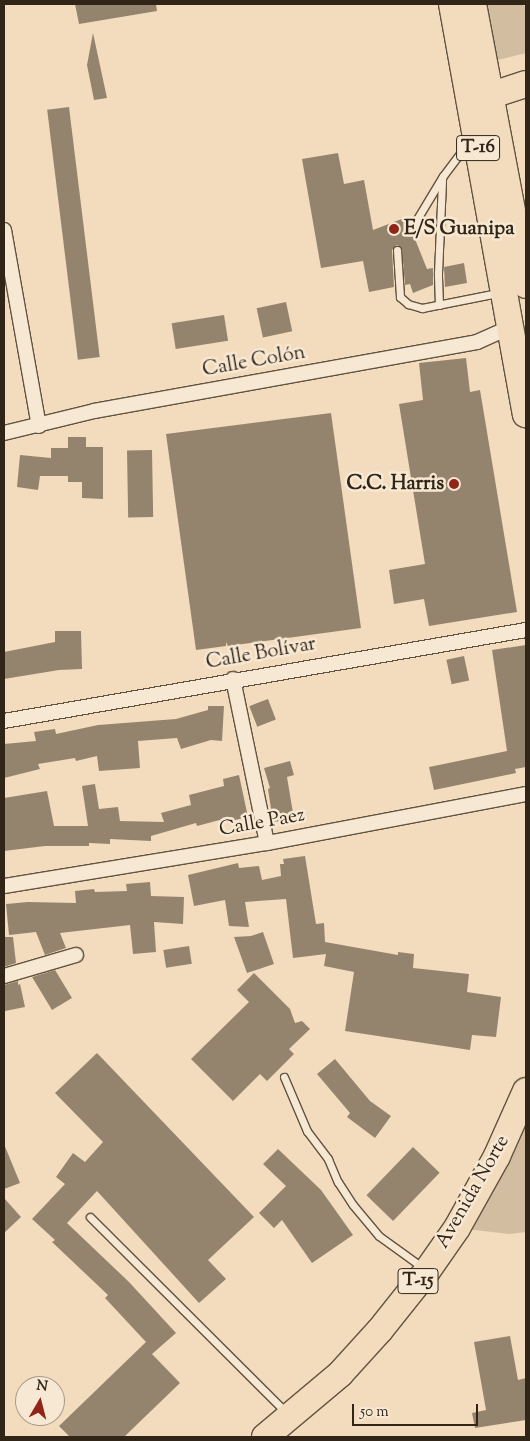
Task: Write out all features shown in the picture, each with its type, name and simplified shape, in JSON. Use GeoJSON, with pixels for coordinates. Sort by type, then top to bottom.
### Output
{"type":"FeatureCollection","features":[{"type":"Feature","properties":{"kind":"highway","name":"T-16"},"geometry":{"type":"LineString","coordinates":[[452,4],[483,112],[515,289]]}},
{"type":"Feature","properties":{"kind":"highway","name":"T-16"},"geometry":{"type":"LineString","coordinates":[[473,4],[483,112],[515,289],[510,327],[526,414]]}},
{"type":"Feature","properties":{"kind":"highway"},"geometry":{"type":"LineString","coordinates":[[483,112],[526,84]]}},
{"type":"Feature","properties":{"kind":"highway","name":"Avenida Norte"},"geometry":{"type":"LineString","coordinates":[[264,1437],[340,1374],[380,1330],[426,1271],[457,1228],[493,1164],[526,1091]]}},
{"type":"Feature","properties":{"kind":"street"},"geometry":{"type":"LineString","coordinates":[[4,230],[39,426]]}},
{"type":"Feature","properties":{"kind":"street","name":"Calle Colón"},"geometry":{"type":"LineString","coordinates":[[4,433],[39,426],[94,411],[477,342],[510,327]]}},
{"type":"Feature","properties":{"kind":"street","name":"Calle Bolívar"},"geometry":{"type":"LineString","coordinates":[[4,721],[233,679],[526,630]]}},
{"type":"Feature","properties":{"kind":"street"},"geometry":{"type":"LineString","coordinates":[[233,679],[267,843]]}},
{"type":"Feature","properties":{"kind":"street","name":"Calle Paez"},"geometry":{"type":"LineString","coordinates":[[4,886],[267,843],[526,794]]}},
{"type":"Feature","properties":{"kind":"street"},"geometry":{"type":"LineString","coordinates":[[4,976],[76,956]]}},
{"type":"Feature","properties":{"kind":"lane"},"geometry":{"type":"LineString","coordinates":[[411,229],[483,112]]}},
{"type":"Feature","properties":{"kind":"lane"},"geometry":{"type":"LineString","coordinates":[[439,305],[438,273],[442,176]]}},
{"type":"Feature","properties":{"kind":"lane"},"geometry":{"type":"LineString","coordinates":[[397,250],[400,297],[408,304],[422,308],[515,289]]}},
{"type":"Feature","properties":{"kind":"lane"},"geometry":{"type":"LineString","coordinates":[[284,1077],[307,1131],[328,1159],[338,1182],[353,1205],[379,1236],[426,1271]]}},
{"type":"Feature","properties":{"kind":"lane"},"geometry":{"type":"LineString","coordinates":[[90,1217],[291,1416]]}},
{"type":"Feature","properties":{"kind":"shaded area"},"geometry":{"type":"Polygon","coordinates":[[[485,4],[523,4],[526,8],[526,53],[494,61],[485,4]]]}},
{"type":"Feature","properties":{"kind":"shaded area"},"geometry":{"type":"Polygon","coordinates":[[[526,1091],[526,1232],[509,1234],[457,1228],[526,1091]]]}},
{"type":"Feature","properties":{"kind":"building"},"geometry":{"type":"Polygon","coordinates":[[[75,4],[156,4],[157,11],[79,24],[75,4]]]}},
{"type":"Feature","properties":{"kind":"building"},"geometry":{"type":"Polygon","coordinates":[[[93,33],[107,98],[94,100],[87,65],[93,33]]]}},
{"type":"Feature","properties":{"kind":"building"},"geometry":{"type":"Polygon","coordinates":[[[69,107],[100,357],[78,360],[47,110],[69,107]]]}},
{"type":"Feature","properties":{"kind":"building"},"geometry":{"type":"Polygon","coordinates":[[[338,153],[344,184],[364,180],[373,230],[407,217],[409,222],[406,231],[413,234],[427,269],[433,268],[433,285],[413,293],[410,284],[405,285],[402,250],[397,245],[392,250],[394,287],[369,292],[363,261],[321,268],[302,159],[338,153]]]}},
{"type":"Feature","properties":{"kind":"building"},"geometry":{"type":"Polygon","coordinates":[[[464,263],[467,283],[445,287],[444,267],[464,263]]]}},
{"type":"Feature","properties":{"kind":"building"},"geometry":{"type":"Polygon","coordinates":[[[286,302],[292,331],[263,338],[257,308],[286,302]]]}},
{"type":"Feature","properties":{"kind":"building"},"geometry":{"type":"Polygon","coordinates":[[[224,315],[228,341],[176,349],[172,323],[224,315]]]}},
{"type":"Feature","properties":{"kind":"building","name":"C.C. Harris"},"geometry":{"type":"Polygon","coordinates":[[[466,358],[470,392],[480,390],[517,612],[429,626],[424,599],[394,604],[389,570],[425,564],[399,404],[423,400],[419,363],[466,358]]]}},
{"type":"Feature","properties":{"kind":"building"},"geometry":{"type":"Polygon","coordinates":[[[331,413],[361,628],[228,646],[226,642],[226,646],[196,650],[166,434],[331,413]]]}},
{"type":"Feature","properties":{"kind":"building"},"geometry":{"type":"Polygon","coordinates":[[[68,437],[86,437],[86,447],[103,447],[103,499],[82,498],[82,482],[68,482],[68,476],[40,476],[38,490],[17,487],[20,455],[51,458],[51,448],[68,448],[68,437]]]}},
{"type":"Feature","properties":{"kind":"building"},"geometry":{"type":"Polygon","coordinates":[[[127,450],[152,450],[153,517],[128,517],[127,450]]]}},
{"type":"Feature","properties":{"kind":"building"},"geometry":{"type":"Polygon","coordinates":[[[55,631],[81,631],[82,669],[59,670],[4,679],[4,652],[55,642],[55,631]]]}},
{"type":"Feature","properties":{"kind":"building"},"geometry":{"type":"Polygon","coordinates":[[[526,645],[526,767],[515,769],[516,773],[434,790],[429,767],[507,751],[492,650],[526,645]]]}},
{"type":"Feature","properties":{"kind":"building"},"geometry":{"type":"Polygon","coordinates":[[[464,656],[469,680],[452,684],[446,660],[464,656]]]}},
{"type":"Feature","properties":{"kind":"building"},"geometry":{"type":"Polygon","coordinates":[[[268,699],[276,720],[257,727],[249,706],[268,699]]]}},
{"type":"Feature","properties":{"kind":"building"},"geometry":{"type":"Polygon","coordinates":[[[208,706],[224,706],[222,741],[211,740],[181,749],[177,738],[138,741],[140,768],[99,771],[97,756],[76,761],[75,758],[38,764],[40,769],[4,778],[4,744],[36,741],[34,732],[55,729],[56,734],[98,725],[176,719],[208,710],[208,706]]]}},
{"type":"Feature","properties":{"kind":"building"},"geometry":{"type":"Polygon","coordinates":[[[290,761],[294,775],[287,777],[294,819],[273,822],[268,789],[270,788],[264,768],[290,761]]]}},
{"type":"Feature","properties":{"kind":"building"},"geometry":{"type":"Polygon","coordinates":[[[239,775],[248,817],[231,821],[231,817],[197,826],[196,823],[151,836],[151,841],[110,839],[110,844],[89,843],[89,846],[45,846],[4,851],[4,798],[47,791],[54,826],[88,826],[82,786],[95,784],[99,809],[118,807],[120,821],[164,822],[161,813],[191,805],[189,795],[224,786],[223,779],[239,775]]]}},
{"type":"Feature","properties":{"kind":"building"},"geometry":{"type":"Polygon","coordinates":[[[305,856],[316,924],[324,923],[325,942],[398,955],[398,952],[414,954],[413,968],[469,974],[467,992],[501,997],[496,1037],[472,1035],[470,1050],[345,1031],[354,972],[324,966],[326,954],[293,958],[286,899],[245,902],[249,927],[229,926],[225,900],[194,906],[188,875],[238,863],[239,868],[259,866],[262,880],[281,876],[280,864],[284,864],[283,859],[305,856]]]}},
{"type":"Feature","properties":{"kind":"building"},"geometry":{"type":"Polygon","coordinates":[[[150,882],[151,896],[184,897],[183,924],[154,922],[156,952],[133,954],[130,925],[60,933],[66,948],[45,955],[36,932],[9,935],[6,904],[28,902],[76,903],[75,891],[94,889],[95,892],[127,891],[126,884],[150,882]]]}},
{"type":"Feature","properties":{"kind":"building"},"geometry":{"type":"Polygon","coordinates":[[[263,932],[274,964],[247,973],[234,937],[251,936],[263,932]]]}},
{"type":"Feature","properties":{"kind":"building"},"geometry":{"type":"Polygon","coordinates":[[[4,937],[13,937],[16,963],[4,967],[4,937]]]}},
{"type":"Feature","properties":{"kind":"building"},"geometry":{"type":"Polygon","coordinates":[[[189,946],[192,964],[166,968],[163,950],[189,946]]]}},
{"type":"Feature","properties":{"kind":"building"},"geometry":{"type":"Polygon","coordinates":[[[55,970],[72,998],[52,1010],[32,977],[55,970]]]}},
{"type":"Feature","properties":{"kind":"building"},"geometry":{"type":"Polygon","coordinates":[[[254,973],[290,1009],[295,1023],[302,1021],[310,1029],[289,1049],[294,1054],[267,1081],[260,1074],[233,1101],[191,1059],[249,1002],[237,990],[254,973]]]}},
{"type":"Feature","properties":{"kind":"building"},"geometry":{"type":"Polygon","coordinates":[[[18,981],[25,1007],[5,1011],[4,985],[18,981]]]}},
{"type":"Feature","properties":{"kind":"building"},"geometry":{"type":"Polygon","coordinates":[[[97,1053],[254,1217],[208,1260],[226,1279],[199,1303],[97,1191],[67,1223],[129,1282],[176,1333],[152,1354],[180,1383],[124,1437],[70,1437],[59,1426],[65,1426],[65,1420],[146,1342],[105,1298],[108,1295],[52,1242],[55,1240],[32,1219],[65,1184],[56,1177],[73,1153],[85,1162],[103,1142],[55,1093],[97,1053]]]}},
{"type":"Feature","properties":{"kind":"building"},"geometry":{"type":"Polygon","coordinates":[[[335,1059],[370,1101],[391,1116],[375,1138],[347,1117],[350,1113],[317,1074],[335,1059]]]}},
{"type":"Feature","properties":{"kind":"building"},"geometry":{"type":"Polygon","coordinates":[[[4,1144],[20,1183],[4,1189],[4,1144]]]}},
{"type":"Feature","properties":{"kind":"building"},"geometry":{"type":"Polygon","coordinates":[[[413,1147],[440,1173],[393,1221],[366,1195],[413,1147]]]}},
{"type":"Feature","properties":{"kind":"building"},"geometry":{"type":"Polygon","coordinates":[[[278,1149],[321,1190],[353,1235],[312,1263],[282,1220],[274,1228],[259,1213],[286,1186],[263,1164],[278,1149]]]}},
{"type":"Feature","properties":{"kind":"building"},"geometry":{"type":"Polygon","coordinates":[[[4,1198],[21,1217],[4,1233],[4,1198]]]}},
{"type":"Feature","properties":{"kind":"building"},"geometry":{"type":"Polygon","coordinates":[[[510,1336],[518,1380],[526,1378],[526,1420],[475,1428],[472,1413],[486,1410],[474,1342],[510,1336]]]}},
{"type":"Feature","properties":{"kind":"place","name":"E/S Guanipa"},"geometry":{"type":"Point","coordinates":[394,229]}},
{"type":"Feature","properties":{"kind":"place","name":"C.C. Harris"},"geometry":{"type":"Point","coordinates":[454,484]}}]}
